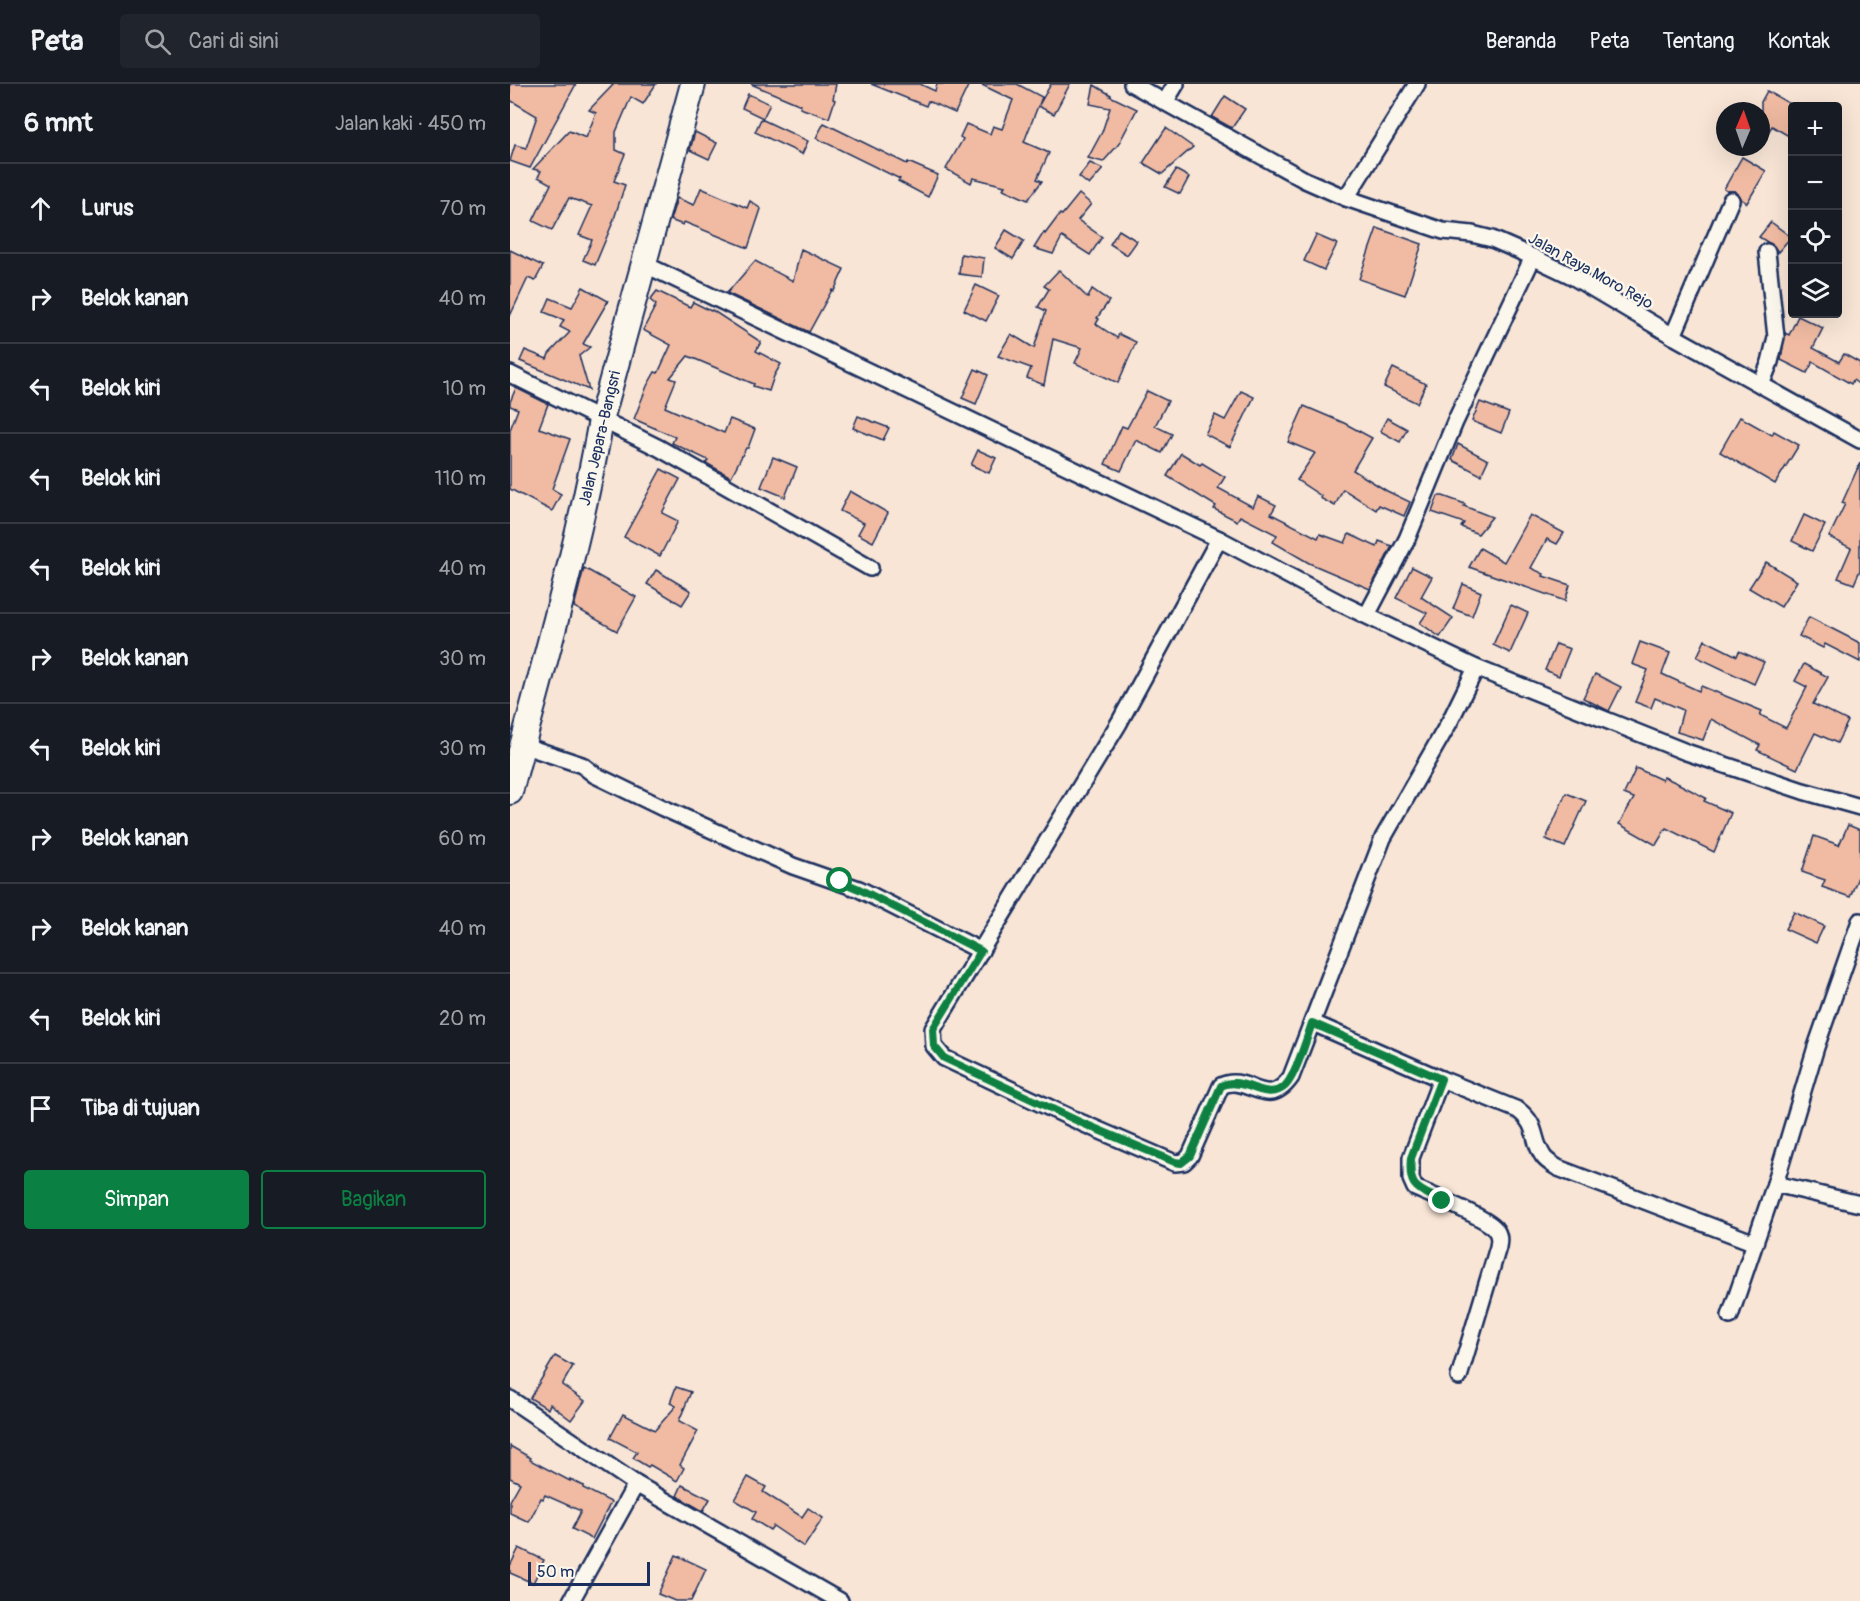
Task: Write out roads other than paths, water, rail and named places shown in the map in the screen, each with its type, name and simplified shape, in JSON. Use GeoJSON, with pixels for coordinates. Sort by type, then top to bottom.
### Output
{"type":"FeatureCollection","features":[{"type":"Feature","properties":{"kind":"main road","name":"Jalan Jepara-Bangsri"},"geometry":{"type":"LineString","coordinates":[[510,792],[586,494],[601,420],[693,84]]}},
{"type":"Feature","properties":{"kind":"street","name":"Jalan Raya Moro Rejo"},"geometry":{"type":"LineString","coordinates":[[1132,84],[1305,180],[1346,198],[1443,231],[1492,239],[1570,275],[1673,336],[1860,440]]}},
{"type":"Feature","properties":{"kind":"street"},"geometry":{"type":"LineString","coordinates":[[1165,102],[1176,84]]}},
{"type":"Feature","properties":{"kind":"street"},"geometry":{"type":"LineString","coordinates":[[1346,198],[1417,84]]}},
{"type":"Feature","properties":{"kind":"street"},"geometry":{"type":"LineString","coordinates":[[1673,336],[1731,200]]}},
{"type":"Feature","properties":{"kind":"street"},"geometry":{"type":"LineString","coordinates":[[1761,385],[1776,337],[1767,252]]}},
{"type":"Feature","properties":{"kind":"street"},"geometry":{"type":"LineString","coordinates":[[1367,615],[1407,539],[1455,422],[1533,257]]}},
{"type":"Feature","properties":{"kind":"street"},"geometry":{"type":"LineString","coordinates":[[644,264],[1219,539],[1476,668],[1686,752],[1803,791],[1860,807]]}},
{"type":"Feature","properties":{"kind":"street"},"geometry":{"type":"LineString","coordinates":[[510,374],[659,448],[870,568]]}},
{"type":"Feature","properties":{"kind":"street"},"geometry":{"type":"LineString","coordinates":[[1219,539],[1119,723],[933,1029],[934,1046],[944,1058],[1082,1123],[1175,1162],[1184,1162],[1190,1156],[1221,1086],[1236,1083],[1262,1092],[1270,1092],[1284,1087],[1292,1077],[1383,838],[1450,721],[1476,668]]}},
{"type":"Feature","properties":{"kind":"street"},"geometry":{"type":"LineString","coordinates":[[522,745],[582,765],[595,775],[654,804],[793,866],[859,889],[981,951]]}},
{"type":"Feature","properties":{"kind":"street"},"geometry":{"type":"LineString","coordinates":[[1730,1316],[1775,1184],[1816,1047],[1860,921]]}},
{"type":"Feature","properties":{"kind":"street"},"geometry":{"type":"LineString","coordinates":[[1312,1023],[1518,1110],[1533,1125],[1543,1157],[1558,1168],[1755,1243]]}},
{"type":"Feature","properties":{"kind":"street"},"geometry":{"type":"LineString","coordinates":[[1441,1079],[1411,1158],[1411,1179],[1415,1188],[1488,1222],[1498,1233],[1499,1238],[1459,1377]]}},
{"type":"Feature","properties":{"kind":"street"},"geometry":{"type":"LineString","coordinates":[[1775,1184],[1860,1204]]}},
{"type":"Feature","properties":{"kind":"street"},"geometry":{"type":"LineString","coordinates":[[510,1399],[636,1484],[840,1601]]}},
{"type":"Feature","properties":{"kind":"street"},"geometry":{"type":"LineString","coordinates":[[571,1601],[636,1484]]}}]}
